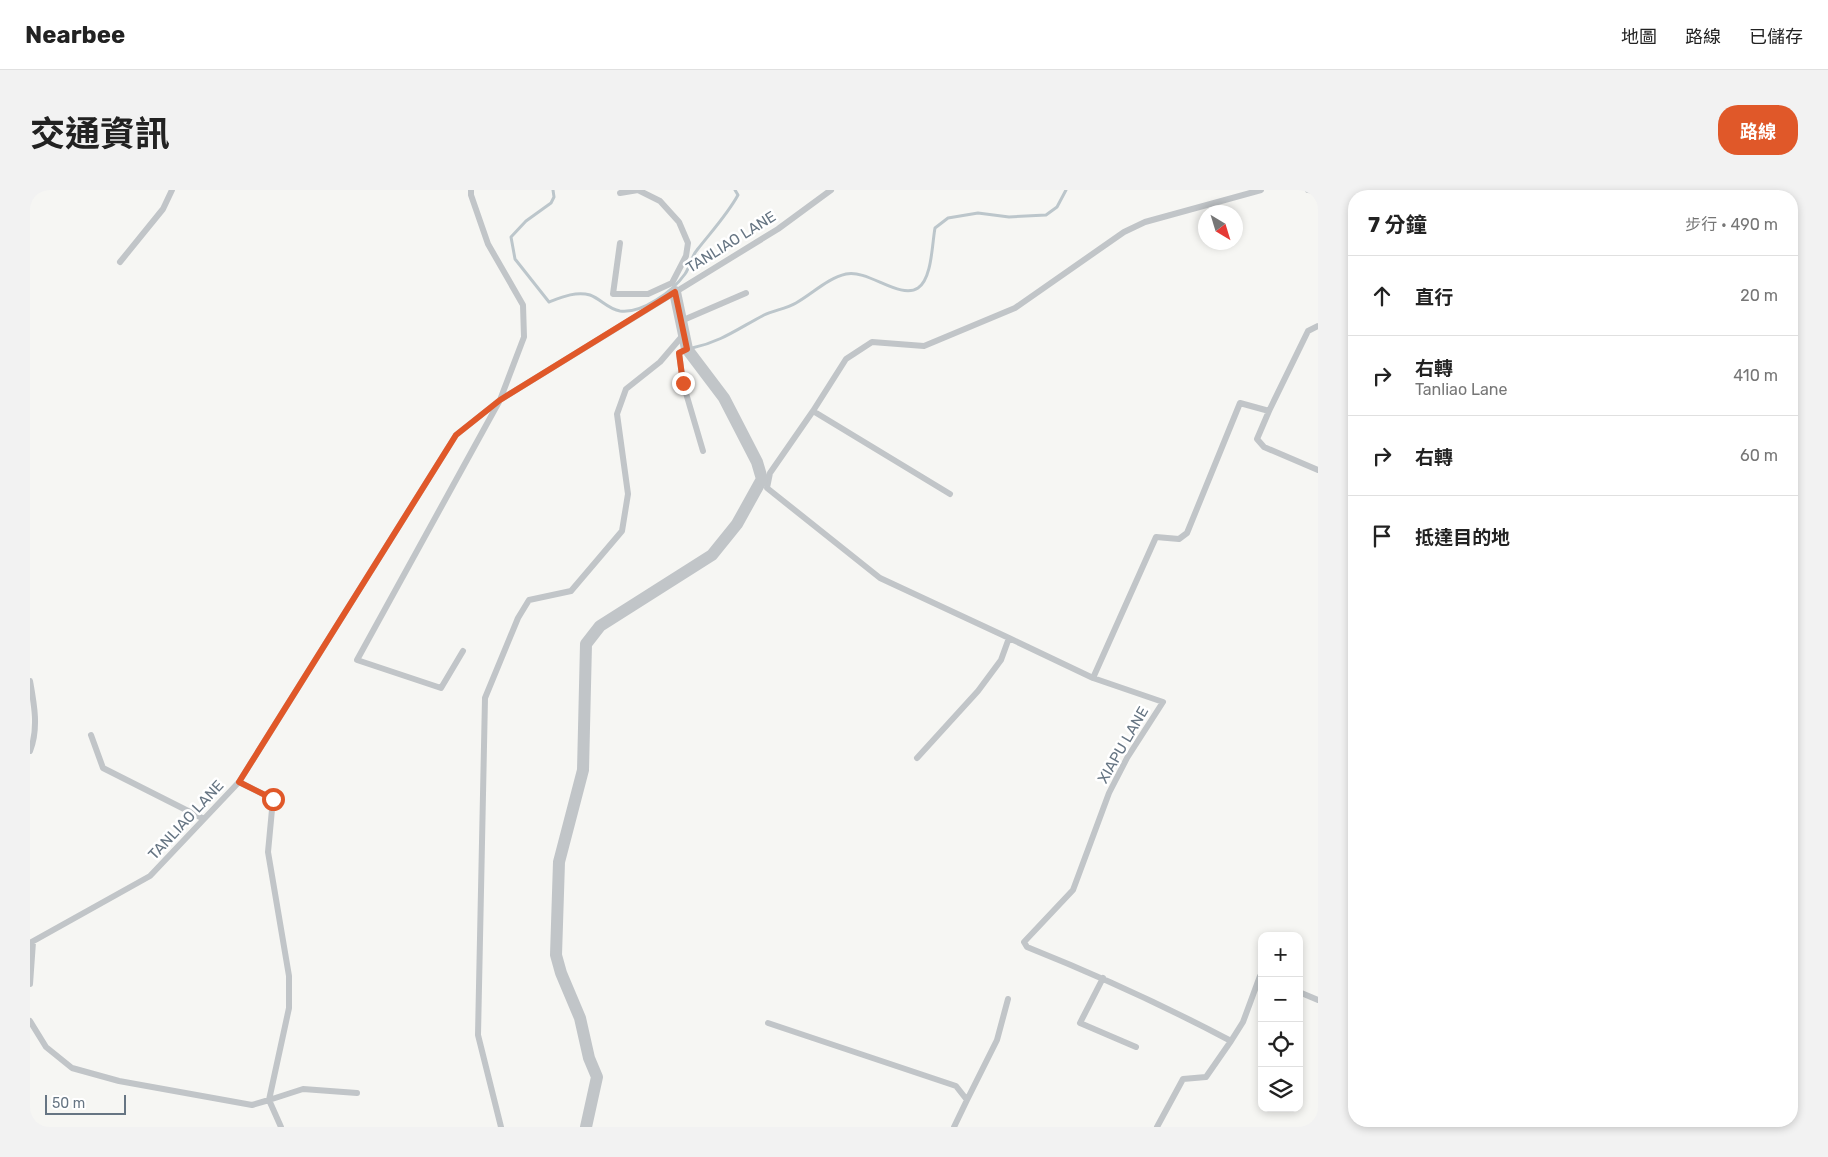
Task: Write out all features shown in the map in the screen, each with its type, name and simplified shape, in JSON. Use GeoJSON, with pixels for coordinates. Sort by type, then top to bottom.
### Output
{"type":"FeatureCollection","features":[{"type":"Feature","properties":{"kind":"street"},"geometry":{"type":"LineString","coordinates":[[586,1127],[597,1077],[589,1058],[580,1018],[561,973],[556,955],[559,862],[583,770],[586,644],[600,626],[712,555],[737,524],[762,479],[757,462],[724,398],[687,349],[675,292]]}},
{"type":"Feature","properties":{"kind":"lane"},"geometry":{"type":"LineString","coordinates":[[120,262],[163,209],[172,190]]}},
{"type":"Feature","properties":{"kind":"lane"},"geometry":{"type":"LineString","coordinates":[[463,651],[441,688],[357,660],[500,400],[524,337],[523,305],[488,244],[471,195],[471,190]]}},
{"type":"Feature","properties":{"kind":"lane"},"geometry":{"type":"LineString","coordinates":[[620,193],[638,190],[660,201],[679,222],[688,243],[686,256],[672,283],[648,294],[612,294],[620,243]]}},
{"type":"Feature","properties":{"kind":"lane","name":"TANLIAO LANE"},"geometry":{"type":"LineString","coordinates":[[32,942],[150,876],[239,782],[456,435],[500,400],[778,228],[832,190]]}},
{"type":"Feature","properties":{"kind":"lane"},"geometry":{"type":"LineString","coordinates":[[1261,190],[1145,222],[1124,232],[1015,308],[924,346],[872,342],[846,359],[770,473],[767,488],[880,578],[1093,678],[1156,537],[1179,539],[1187,533],[1240,403],[1268,411]]}},
{"type":"Feature","properties":{"kind":"lane"},"geometry":{"type":"LineString","coordinates":[[1308,190],[1318,191]]}},
{"type":"Feature","properties":{"kind":"lane"},"geometry":{"type":"LineString","coordinates":[[681,320],[746,293]]}},
{"type":"Feature","properties":{"kind":"lane"},"geometry":{"type":"LineString","coordinates":[[1318,326],[1308,331],[1268,411],[1257,439],[1264,447],[1318,470]]}},
{"type":"Feature","properties":{"kind":"lane"},"geometry":{"type":"LineString","coordinates":[[501,1127],[478,1035],[485,698],[518,618],[528,600],[571,592],[622,531],[628,494],[617,414],[626,389],[660,362],[684,334]]}},
{"type":"Feature","properties":{"kind":"lane"},"geometry":{"type":"LineString","coordinates":[[687,349],[679,353],[683,383],[703,451]]}},
{"type":"Feature","properties":{"kind":"lane"},"geometry":{"type":"LineString","coordinates":[[813,411],[950,494]]}},
{"type":"Feature","properties":{"kind":"lane"},"geometry":{"type":"LineString","coordinates":[[917,758],[978,691],[1001,660],[1009,638]]}},
{"type":"Feature","properties":{"kind":"lane","name":"XIAPU LANE"},"geometry":{"type":"LineString","coordinates":[[1093,678],[1163,702],[1127,758],[1109,793],[1073,890],[1024,942],[1027,947],[1103,978],[1232,1040]]}},
{"type":"Feature","properties":{"kind":"lane"},"geometry":{"type":"LineString","coordinates":[[30,681],[34,705],[34,740],[30,751]]}},
{"type":"Feature","properties":{"kind":"lane"},"geometry":{"type":"LineString","coordinates":[[91,735],[103,768],[204,819]]}},
{"type":"Feature","properties":{"kind":"lane"},"geometry":{"type":"LineString","coordinates":[[239,782],[273,799],[268,852],[289,976],[289,1008],[269,1100],[281,1127]]}},
{"type":"Feature","properties":{"kind":"lane"},"geometry":{"type":"LineString","coordinates":[[30,984],[32,942]]}},
{"type":"Feature","properties":{"kind":"lane"},"geometry":{"type":"LineString","coordinates":[[1103,978],[1080,1023],[1136,1047]]}},
{"type":"Feature","properties":{"kind":"lane"},"geometry":{"type":"LineString","coordinates":[[1157,1127],[1183,1079],[1206,1077],[1232,1040],[1243,1022],[1258,981]]}},
{"type":"Feature","properties":{"kind":"lane"},"geometry":{"type":"LineString","coordinates":[[1303,994],[1318,1000]]}},
{"type":"Feature","properties":{"kind":"lane"},"geometry":{"type":"LineString","coordinates":[[954,1127],[997,1040],[1008,999]]}},
{"type":"Feature","properties":{"kind":"lane"},"geometry":{"type":"LineString","coordinates":[[30,1021],[46,1047],[72,1068],[119,1080],[252,1105],[303,1089],[357,1093]]}},
{"type":"Feature","properties":{"kind":"lane"},"geometry":{"type":"LineString","coordinates":[[768,1023],[956,1086],[967,1100]]}},
{"type":"Feature","properties":{"kind":"waterway"},"geometry":{"type":"LineString","coordinates":[[553,190],[554,197],[551,203],[526,221],[511,237],[515,259],[549,302],[569,295],[585,294],[620,311],[629,311],[647,305],[665,294],[680,281],[695,253],[734,202],[738,195],[735,190]]}},
{"type":"Feature","properties":{"kind":"waterway"},"geometry":{"type":"LineString","coordinates":[[692,348],[721,338],[764,315],[792,305],[826,283],[846,274],[864,276],[893,288],[911,291],[923,283],[929,269],[935,228],[948,218],[978,213],[1009,217],[1046,215],[1057,207],[1066,190]]}},
{"type":"Feature","properties":{"kind":"route"},"geometry":{"type":"LineString","coordinates":[[273,799],[239,782],[456,435],[500,400],[675,292],[687,349],[679,353],[683,383]]}}]}
